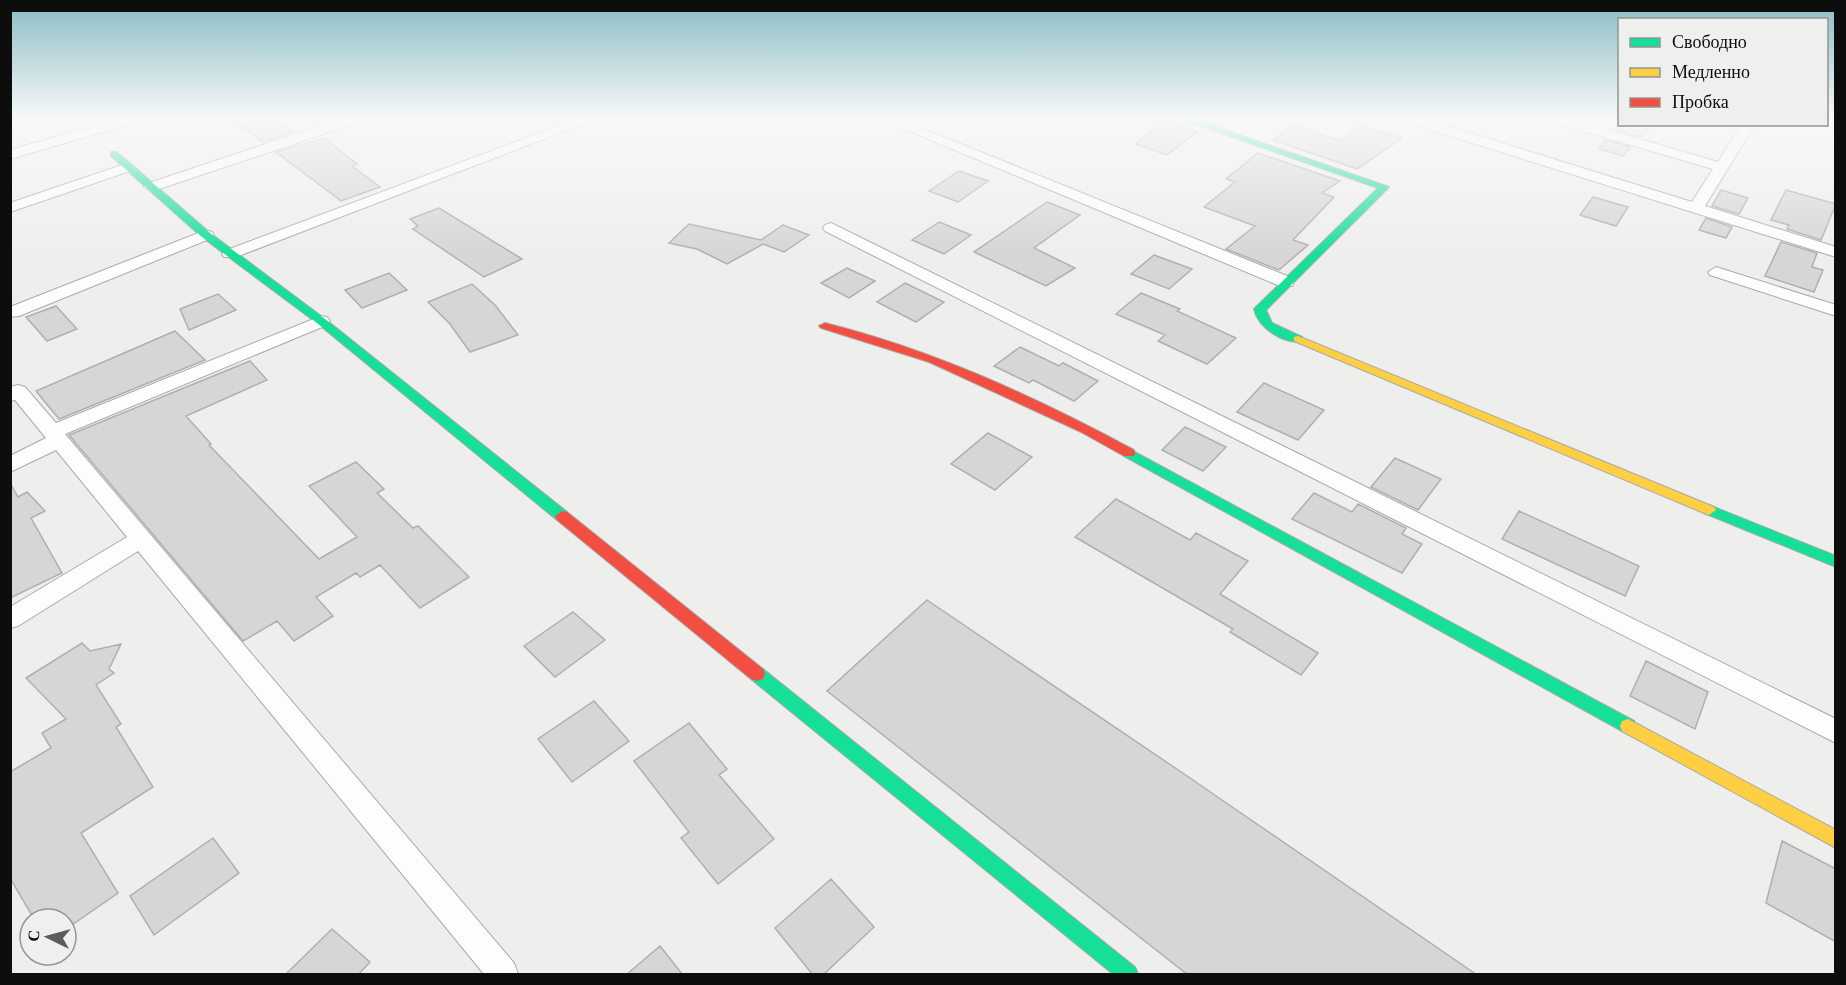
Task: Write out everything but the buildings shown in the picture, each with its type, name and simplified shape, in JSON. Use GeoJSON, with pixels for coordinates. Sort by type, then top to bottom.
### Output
{"type":"FeatureCollection","features":[{"type":"Feature","properties":{"kind":"street"},"geometry":{"type":"LineString","coordinates":[[124,163],[206,235],[321,321],[1128,975]]}},
{"type":"Feature","properties":{"kind":"street"},"geometry":{"type":"LineString","coordinates":[[151,187],[223,163]]}},
{"type":"Feature","properties":{"kind":"street"},"geometry":{"type":"LineString","coordinates":[[230,254],[473,163]]}},
{"type":"Feature","properties":{"kind":"street"},"geometry":{"type":"LineString","coordinates":[[995,163],[1286,282]]}},
{"type":"Feature","properties":{"kind":"street"},"geometry":{"type":"LineString","coordinates":[[1314,163],[1384,187],[1260,309],[1261,318],[1266,326],[1836,562]]}},
{"type":"Feature","properties":{"kind":"street"},"geometry":{"type":"LineString","coordinates":[[1551,163],[1836,252]]}},
{"type":"Feature","properties":{"kind":"street"},"geometry":{"type":"LineString","coordinates":[[1706,163],[1720,167]]}},
{"type":"Feature","properties":{"kind":"street"},"geometry":{"type":"LineString","coordinates":[[1696,208],[1723,163]]}},
{"type":"Feature","properties":{"kind":"street"},"geometry":{"type":"LineString","coordinates":[[10,208],[128,167]]}},
{"type":"Feature","properties":{"kind":"street"},"geometry":{"type":"LineString","coordinates":[[831,228],[1836,732]]}},
{"type":"Feature","properties":{"kind":"street"},"geometry":{"type":"LineString","coordinates":[[14,312],[206,235]]}},
{"type":"Feature","properties":{"kind":"street"},"geometry":{"type":"LineString","coordinates":[[1716,272],[1836,311]]}},
{"type":"Feature","properties":{"kind":"street"},"geometry":{"type":"LineString","coordinates":[[10,465],[55,436],[321,321]]}},
{"type":"Feature","properties":{"kind":"street"},"geometry":{"type":"LineString","coordinates":[[825,326],[933,359],[1085,429],[1836,840]]}},
{"type":"Feature","properties":{"kind":"street"},"geometry":{"type":"LineString","coordinates":[[10,395],[18,391],[503,975]]}},
{"type":"Feature","properties":{"kind":"street"},"geometry":{"type":"LineString","coordinates":[[10,619],[141,539]]}},
{"type":"Feature","properties":{"kind":"traffic: fast"},"geometry":{"type":"LineString","coordinates":[[124,163],[206,235],[321,321],[562,516]]}},
{"type":"Feature","properties":{"kind":"traffic: fast"},"geometry":{"type":"LineString","coordinates":[[1298,339],[1268,326],[1264,322],[1260,309],[1384,187],[1314,163]]}},
{"type":"Feature","properties":{"kind":"traffic: fast"},"geometry":{"type":"LineString","coordinates":[[1129,453],[1628,726]]}},
{"type":"Feature","properties":{"kind":"traffic: fast"},"geometry":{"type":"LineString","coordinates":[[1709,510],[1836,562]]}},
{"type":"Feature","properties":{"kind":"traffic: fast"},"geometry":{"type":"LineString","coordinates":[[757,674],[1128,974]]}},
{"type":"Feature","properties":{"kind":"traffic: slow"},"geometry":{"type":"LineString","coordinates":[[1298,339],[1709,510]]}},
{"type":"Feature","properties":{"kind":"traffic: slow"},"geometry":{"type":"LineString","coordinates":[[1628,726],[1836,840]]}},
{"type":"Feature","properties":{"kind":"traffic: jam"},"geometry":{"type":"LineString","coordinates":[[825,326],[933,359],[1085,429],[1129,453]]}},
{"type":"Feature","properties":{"kind":"traffic: jam"},"geometry":{"type":"LineString","coordinates":[[562,516],[757,674]]}}]}
